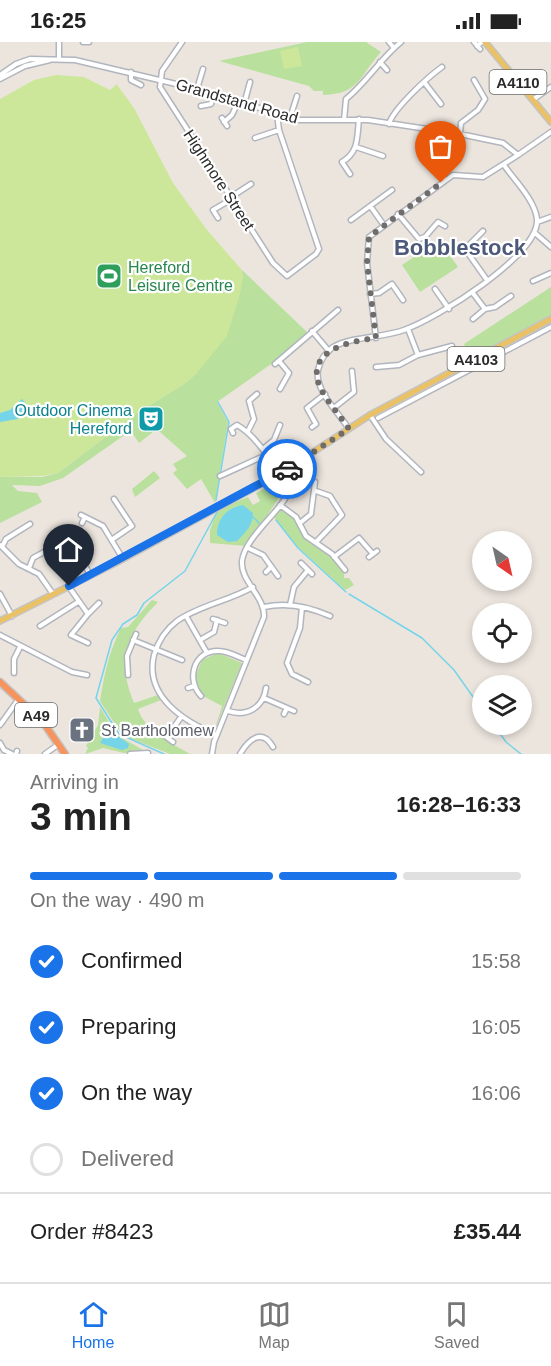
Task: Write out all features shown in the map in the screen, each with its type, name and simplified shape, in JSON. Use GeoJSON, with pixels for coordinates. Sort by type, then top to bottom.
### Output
{"type":"FeatureCollection","features":[{"type":"Feature","properties":{"kind":"highway","name":"A49"},"geometry":{"type":"LineString","coordinates":[[0,682],[43,722],[65,754]]}},
{"type":"Feature","properties":{"kind":"main road","name":"A4110"},"geometry":{"type":"LineString","coordinates":[[484,42],[551,122]]}},
{"type":"Feature","properties":{"kind":"main road","name":"A4103"},"geometry":{"type":"LineString","coordinates":[[0,621],[123,559],[279,474],[370,415],[551,319]]}},
{"type":"Feature","properties":{"kind":"street"},"geometry":{"type":"LineString","coordinates":[[58,58],[59,42]]}},
{"type":"Feature","properties":{"kind":"street"},"geometry":{"type":"LineString","coordinates":[[83,42],[89,42]]}},
{"type":"Feature","properties":{"kind":"street"},"geometry":{"type":"LineString","coordinates":[[160,79],[162,71],[182,42]]}},
{"type":"Feature","properties":{"kind":"street"},"geometry":{"type":"LineString","coordinates":[[389,42],[394,48]]}},
{"type":"Feature","properties":{"kind":"street"},"geometry":{"type":"LineString","coordinates":[[344,120],[346,99],[361,87],[380,62],[401,42]]}},
{"type":"Feature","properties":{"kind":"street"},"geometry":{"type":"LineString","coordinates":[[477,46],[484,42]]}},
{"type":"Feature","properties":{"kind":"street","name":"Grandstand Road"},"geometry":{"type":"LineString","coordinates":[[0,77],[25,60],[58,58],[160,79],[311,122],[358,119],[460,134],[503,143],[518,155]]}},
{"type":"Feature","properties":{"kind":"street"},"geometry":{"type":"LineString","coordinates":[[380,62],[387,69]]}},
{"type":"Feature","properties":{"kind":"street"},"geometry":{"type":"LineString","coordinates":[[389,124],[391,115],[442,67]]}},
{"type":"Feature","properties":{"kind":"street"},"geometry":{"type":"LineString","coordinates":[[197,89],[203,69]]}},
{"type":"Feature","properties":{"kind":"street"},"geometry":{"type":"LineString","coordinates":[[131,72],[131,80],[141,85]]}},
{"type":"Feature","properties":{"kind":"street","name":"Highmore Street"},"geometry":{"type":"LineString","coordinates":[[160,79],[161,90],[273,263],[287,276],[318,252],[279,130]]}},
{"type":"Feature","properties":{"kind":"street"},"geometry":{"type":"LineString","coordinates":[[460,134],[461,123],[478,110],[485,99],[474,80]]}},
{"type":"Feature","properties":{"kind":"street"},"geometry":{"type":"LineString","coordinates":[[244,104],[250,82]]}},
{"type":"Feature","properties":{"kind":"street"},"geometry":{"type":"LineString","coordinates":[[424,82],[441,104]]}},
{"type":"Feature","properties":{"kind":"street"},"geometry":{"type":"LineString","coordinates":[[534,99],[551,87]]}},
{"type":"Feature","properties":{"kind":"street"},"geometry":{"type":"LineString","coordinates":[[201,106],[211,104],[214,94]]}},
{"type":"Feature","properties":{"kind":"street"},"geometry":{"type":"LineString","coordinates":[[290,117],[297,96]]}},
{"type":"Feature","properties":{"kind":"street"},"geometry":{"type":"LineString","coordinates":[[224,122],[232,115],[238,102]]}},
{"type":"Feature","properties":{"kind":"street"},"geometry":{"type":"LineString","coordinates":[[255,138],[279,130],[277,114]]}},
{"type":"Feature","properties":{"kind":"street"},"geometry":{"type":"LineString","coordinates":[[350,174],[342,162],[356,147],[358,119]]}},
{"type":"Feature","properties":{"kind":"street"},"geometry":{"type":"LineString","coordinates":[[376,338],[370,294],[367,242],[383,224],[445,180],[459,174],[483,177],[551,132]]}},
{"type":"Feature","properties":{"kind":"street"},"geometry":{"type":"LineString","coordinates":[[356,147],[383,156]]}},
{"type":"Feature","properties":{"kind":"street"},"geometry":{"type":"LineString","coordinates":[[435,165],[445,180]]}},
{"type":"Feature","properties":{"kind":"street"},"geometry":{"type":"LineString","coordinates":[[349,429],[319,385],[318,371],[329,351],[342,344],[408,329],[449,309],[529,244],[535,233],[537,222],[532,206],[504,165]]}},
{"type":"Feature","properties":{"kind":"street"},"geometry":{"type":"LineString","coordinates":[[218,218],[213,210],[251,184]]}},
{"type":"Feature","properties":{"kind":"street"},"geometry":{"type":"LineString","coordinates":[[351,220],[392,190]]}},
{"type":"Feature","properties":{"kind":"street"},"geometry":{"type":"LineString","coordinates":[[371,207],[383,224]]}},
{"type":"Feature","properties":{"kind":"street"},"geometry":{"type":"LineString","coordinates":[[398,214],[419,239],[425,237],[438,222],[445,226]]}},
{"type":"Feature","properties":{"kind":"street"},"geometry":{"type":"LineString","coordinates":[[537,222],[551,217]]}},
{"type":"Feature","properties":{"kind":"street"},"geometry":{"type":"LineString","coordinates":[[483,231],[465,249],[487,280]]}},
{"type":"Feature","properties":{"kind":"street"},"geometry":{"type":"LineString","coordinates":[[535,233],[551,247]]}},
{"type":"Feature","properties":{"kind":"street"},"geometry":{"type":"LineString","coordinates":[[533,281],[539,276],[551,273]]}},
{"type":"Feature","properties":{"kind":"street"},"geometry":{"type":"LineString","coordinates":[[370,294],[379,293],[392,285],[403,300]]}},
{"type":"Feature","properties":{"kind":"street"},"geometry":{"type":"LineString","coordinates":[[435,289],[449,309]]}},
{"type":"Feature","properties":{"kind":"street"},"geometry":{"type":"LineString","coordinates":[[472,292],[485,309]]}},
{"type":"Feature","properties":{"kind":"street"},"geometry":{"type":"LineString","coordinates":[[485,309],[495,307],[511,296]]}},
{"type":"Feature","properties":{"kind":"street"},"geometry":{"type":"LineString","coordinates":[[473,319],[482,315],[485,309]]}},
{"type":"Feature","properties":{"kind":"street"},"geometry":{"type":"LineString","coordinates":[[280,389],[289,373],[277,362],[339,310]]}},
{"type":"Feature","properties":{"kind":"street"},"geometry":{"type":"LineString","coordinates":[[378,418],[551,327]]}},
{"type":"Feature","properties":{"kind":"street"},"geometry":{"type":"LineString","coordinates":[[408,329],[418,355]]}},
{"type":"Feature","properties":{"kind":"street"},"geometry":{"type":"LineString","coordinates":[[312,331],[329,351]]}},
{"type":"Feature","properties":{"kind":"street"},"geometry":{"type":"LineString","coordinates":[[376,367],[399,365],[418,355],[449,345]]}},
{"type":"Feature","properties":{"kind":"street"},"geometry":{"type":"LineString","coordinates":[[335,407],[354,392],[351,374]]}},
{"type":"Feature","properties":{"kind":"street"},"geometry":{"type":"LineString","coordinates":[[422,388],[425,395]]}},
{"type":"Feature","properties":{"kind":"street"},"geometry":{"type":"LineString","coordinates":[[248,431],[254,419],[249,400],[257,394]]}},
{"type":"Feature","properties":{"kind":"street"},"geometry":{"type":"LineString","coordinates":[[312,427],[316,424],[307,408],[324,394]]}},
{"type":"Feature","properties":{"kind":"street"},"geometry":{"type":"LineString","coordinates":[[370,415],[386,439],[421,472]]}},
{"type":"Feature","properties":{"kind":"street"},"geometry":{"type":"LineString","coordinates":[[212,754],[259,629],[264,607],[242,567],[248,548],[263,523],[285,497],[279,474],[263,449],[248,431],[237,424],[231,429],[233,434]]}},
{"type":"Feature","properties":{"kind":"street"},"geometry":{"type":"LineString","coordinates":[[263,449],[274,440],[280,425]]}},
{"type":"Feature","properties":{"kind":"street"},"geometry":{"type":"LineString","coordinates":[[220,476],[266,454]]}},
{"type":"Feature","properties":{"kind":"street"},"geometry":{"type":"LineString","coordinates":[[300,523],[311,513],[316,491],[315,482]]}},
{"type":"Feature","properties":{"kind":"street"},"geometry":{"type":"LineString","coordinates":[[316,491],[330,496],[342,515],[316,542]]}},
{"type":"Feature","properties":{"kind":"street"},"geometry":{"type":"LineString","coordinates":[[113,539],[132,526],[114,499]]}},
{"type":"Feature","properties":{"kind":"street"},"geometry":{"type":"LineString","coordinates":[[280,505],[292,513],[306,536],[334,557],[345,570]]}},
{"type":"Feature","properties":{"kind":"street"},"geometry":{"type":"LineString","coordinates":[[82,523],[83,516],[103,526],[113,539],[123,559]]}},
{"type":"Feature","properties":{"kind":"street"},"geometry":{"type":"LineString","coordinates":[[30,524],[6,539],[1,545],[19,564],[39,574],[53,594]]}},
{"type":"Feature","properties":{"kind":"street"},"geometry":{"type":"LineString","coordinates":[[334,557],[358,538],[373,554]]}},
{"type":"Feature","properties":{"kind":"street"},"geometry":{"type":"LineString","coordinates":[[248,548],[262,555],[278,576]]}},
{"type":"Feature","properties":{"kind":"street"},"geometry":{"type":"LineString","coordinates":[[58,563],[86,551]]}},
{"type":"Feature","properties":{"kind":"street"},"geometry":{"type":"LineString","coordinates":[[29,568],[33,558],[44,552]]}},
{"type":"Feature","properties":{"kind":"street"},"geometry":{"type":"LineString","coordinates":[[80,555],[90,575]]}},
{"type":"Feature","properties":{"kind":"street"},"geometry":{"type":"LineString","coordinates":[[290,605],[294,587],[310,572],[301,563]]}},
{"type":"Feature","properties":{"kind":"street"},"geometry":{"type":"LineString","coordinates":[[266,572],[272,567]]}},
{"type":"Feature","properties":{"kind":"street"},"geometry":{"type":"LineString","coordinates":[[69,586],[88,614]]}},
{"type":"Feature","properties":{"kind":"street"},"geometry":{"type":"LineString","coordinates":[[218,733],[182,717],[166,703],[156,686],[153,663],[156,649],[169,628],[186,616],[254,587]]}},
{"type":"Feature","properties":{"kind":"street"},"geometry":{"type":"LineString","coordinates":[[0,594],[12,615]]}},
{"type":"Feature","properties":{"kind":"street"},"geometry":{"type":"LineString","coordinates":[[40,626],[78,602]]}},
{"type":"Feature","properties":{"kind":"street"},"geometry":{"type":"LineString","coordinates":[[88,643],[71,635],[99,603]]}},
{"type":"Feature","properties":{"kind":"street"},"geometry":{"type":"LineString","coordinates":[[264,607],[290,605],[330,616]]}},
{"type":"Feature","properties":{"kind":"street"},"geometry":{"type":"LineString","coordinates":[[302,607],[300,628],[287,663],[292,674],[301,681],[308,682]]}},
{"type":"Feature","properties":{"kind":"street"},"geometry":{"type":"LineString","coordinates":[[186,616],[207,653]]}},
{"type":"Feature","properties":{"kind":"street"},"geometry":{"type":"LineString","coordinates":[[200,640],[214,632],[215,620],[225,623]]}},
{"type":"Feature","properties":{"kind":"street"},"geometry":{"type":"LineString","coordinates":[[128,675],[127,656],[136,634]]}},
{"type":"Feature","properties":{"kind":"street"},"geometry":{"type":"LineString","coordinates":[[0,635],[20,648],[72,672],[87,676]]}},
{"type":"Feature","properties":{"kind":"street"},"geometry":{"type":"LineString","coordinates":[[133,640],[182,660]]}},
{"type":"Feature","properties":{"kind":"street"},"geometry":{"type":"LineString","coordinates":[[14,673],[14,659],[20,648]]}},
{"type":"Feature","properties":{"kind":"street"},"geometry":{"type":"LineString","coordinates":[[201,696],[194,686],[195,667],[207,653],[222,651],[246,661]]}},
{"type":"Feature","properties":{"kind":"street"},"geometry":{"type":"LineString","coordinates":[[188,688],[194,686]]}},
{"type":"Feature","properties":{"kind":"street"},"geometry":{"type":"LineString","coordinates":[[228,711],[247,713],[264,698],[266,688]]}},
{"type":"Feature","properties":{"kind":"street"},"geometry":{"type":"LineString","coordinates":[[264,698],[294,711]]}},
{"type":"Feature","properties":{"kind":"street"},"geometry":{"type":"LineString","coordinates":[[0,724],[18,700]]}},
{"type":"Feature","properties":{"kind":"street"},"geometry":{"type":"LineString","coordinates":[[284,714],[287,708]]}},
{"type":"Feature","properties":{"kind":"street"},"geometry":{"type":"LineString","coordinates":[[167,737],[182,717]]}},
{"type":"Feature","properties":{"kind":"street"},"geometry":{"type":"LineString","coordinates":[[160,733],[173,742]]}},
{"type":"Feature","properties":{"kind":"street"},"geometry":{"type":"LineString","coordinates":[[240,754],[248,741],[255,737],[261,738],[273,747]]}},
{"type":"Feature","properties":{"kind":"street"},"geometry":{"type":"LineString","coordinates":[[0,743],[4,750],[15,753]]}},
{"type":"Feature","properties":{"kind":"street"},"geometry":{"type":"LineString","coordinates":[[45,754],[59,743]]}},
{"type":"Feature","properties":{"kind":"street"},"geometry":{"type":"LineString","coordinates":[[130,754],[148,753]]}},
{"type":"Feature","properties":{"kind":"green space"},"geometry":{"type":"Polygon","coordinates":[[[307,42],[366,42],[381,52],[352,87],[335,94],[323,95],[323,91],[314,91],[309,86],[219,61],[307,42]]]}},
{"type":"Feature","properties":{"kind":"green space"},"geometry":{"type":"Polygon","coordinates":[[[298,47],[302,66],[284,69],[280,51],[298,47]]]}},
{"type":"Feature","properties":{"kind":"green space","name":"Hereford Leisure Centre"},"geometry":{"type":"Polygon","coordinates":[[[56,75],[84,77],[110,90],[117,84],[134,108],[173,183],[207,230],[241,269],[243,277],[227,336],[197,373],[184,384],[137,413],[58,473],[42,476],[0,477],[0,99],[34,80],[56,75]]]}},
{"type":"Feature","properties":{"kind":"green space"},"geometry":{"type":"Polygon","coordinates":[[[439,240],[458,267],[420,292],[402,265],[439,240]]]}},
{"type":"Feature","properties":{"kind":"green space"},"geometry":{"type":"Polygon","coordinates":[[[241,269],[307,332],[274,362],[217,402],[228,422],[215,503],[201,479],[187,489],[173,473],[177,470],[173,464],[187,456],[160,432],[153,432],[139,443],[129,428],[126,434],[63,478],[40,486],[12,485],[18,491],[37,493],[42,502],[0,523],[0,477],[42,477],[58,473],[137,413],[184,384],[197,373],[243,277],[241,269]]]}},
{"type":"Feature","properties":{"kind":"green space"},"geometry":{"type":"Polygon","coordinates":[[[551,287],[551,315],[477,356],[468,352],[464,344],[551,287]]]}},
{"type":"Feature","properties":{"kind":"green space"},"geometry":{"type":"Polygon","coordinates":[[[154,471],[160,478],[135,497],[132,489],[154,471]]]}},
{"type":"Feature","properties":{"kind":"green space"},"geometry":{"type":"Polygon","coordinates":[[[275,483],[281,490],[280,494],[246,546],[210,543],[210,530],[217,510],[248,497],[253,505],[260,501],[256,493],[275,483]]]}},
{"type":"Feature","properties":{"kind":"green space"},"geometry":{"type":"Polygon","coordinates":[[[281,509],[294,519],[304,538],[332,558],[344,571],[344,578],[349,578],[354,585],[345,590],[298,547],[273,516],[281,509]]]}},
{"type":"Feature","properties":{"kind":"green space"},"geometry":{"type":"Polygon","coordinates":[[[152,600],[158,602],[139,625],[128,648],[126,673],[129,688],[134,703],[158,695],[161,700],[138,709],[141,717],[160,736],[190,754],[170,754],[122,735],[100,701],[113,646],[121,628],[128,627],[152,600]]]}},
{"type":"Feature","properties":{"kind":"green space"},"geometry":{"type":"Polygon","coordinates":[[[218,653],[242,663],[214,731],[222,706],[203,696],[195,677],[202,660],[218,653]]]}},
{"type":"Feature","properties":{"kind":"green space"},"geometry":{"type":"Polygon","coordinates":[[[100,707],[117,735],[143,750],[124,753],[103,748],[85,754],[88,748],[86,746],[98,725],[100,707]]]}},
{"type":"Feature","properties":{"kind":"water"},"geometry":{"type":"Polygon","coordinates":[[[22,399],[27,405],[18,419],[0,422],[0,413],[10,410],[22,399]]]}},
{"type":"Feature","properties":{"kind":"water"},"geometry":{"type":"Polygon","coordinates":[[[243,505],[253,513],[252,521],[237,541],[228,542],[217,535],[221,519],[228,511],[243,505]]]}},
{"type":"Feature","properties":{"kind":"water"},"geometry":{"type":"Polygon","coordinates":[[[108,729],[129,744],[128,748],[122,750],[100,743],[108,729]]]}},
{"type":"Feature","properties":{"kind":"waterway"},"geometry":{"type":"LineString","coordinates":[[216,500],[229,422],[218,402]]}},
{"type":"Feature","properties":{"kind":"waterway"},"geometry":{"type":"LineString","coordinates":[[164,754],[119,734],[96,698],[112,640],[123,624],[137,615],[144,603],[185,571],[217,512]]}},
{"type":"Feature","properties":{"kind":"waterway"},"geometry":{"type":"LineString","coordinates":[[253,517],[259,523]]}},
{"type":"Feature","properties":{"kind":"waterway"},"geometry":{"type":"LineString","coordinates":[[276,520],[298,548],[346,592]]}},
{"type":"Feature","properties":{"kind":"waterway"},"geometry":{"type":"LineString","coordinates":[[349,594],[422,638],[454,670],[472,695]]}},
{"type":"Feature","properties":{"kind":"waterway"},"geometry":{"type":"LineString","coordinates":[[501,735],[521,754]]}},
{"type":"Feature","properties":{"kind":"way so far"},"geometry":{"type":"LineString","coordinates":[[287,469],[349,429],[319,385],[318,371],[322,358],[332,348],[376,338],[366,249],[369,237],[383,224],[441,183]]}},
{"type":"Feature","properties":{"kind":"place","name":"Hereford Leisure Centre"},"geometry":{"type":"Point","coordinates":[109,276]}},
{"type":"Feature","properties":{"kind":"place","name":"Outdoor Cinema Hereford"},"geometry":{"type":"Point","coordinates":[151,419]}},
{"type":"Feature","properties":{"kind":"place","name":"St Bartholomew"},"geometry":{"type":"Point","coordinates":[82,730]}},
{"type":"Feature","properties":{"kind":"district","name":"Bobblestock"},"geometry":{"type":"Point","coordinates":[460,247]}},
{"type":"Feature","properties":{"kind":"route"},"geometry":{"type":"LineString","coordinates":[[69,586],[127,557],[287,469]]}}]}
